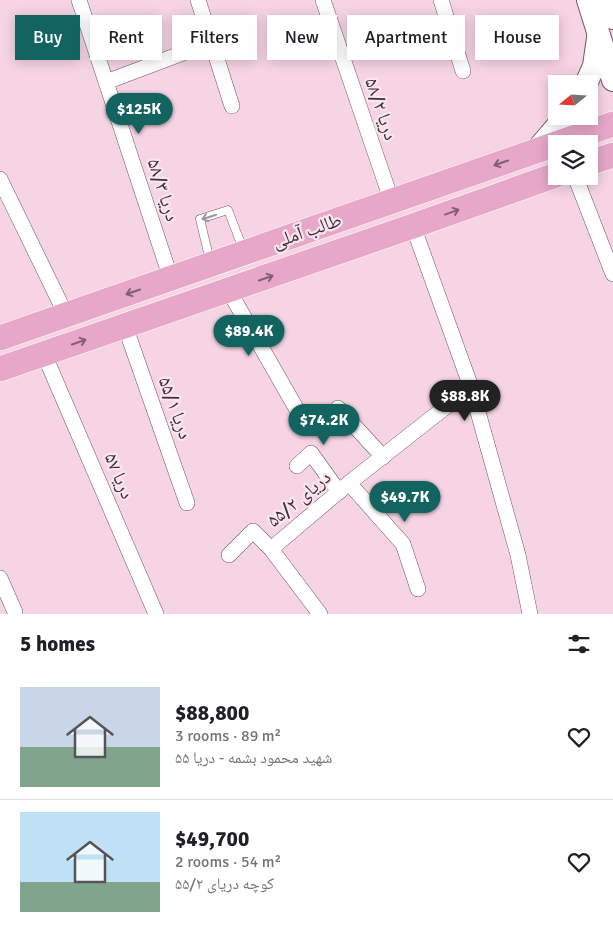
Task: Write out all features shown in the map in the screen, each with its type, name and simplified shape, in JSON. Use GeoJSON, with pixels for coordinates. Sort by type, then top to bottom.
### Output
{"type":"FeatureCollection","features":[{"type":"Feature","properties":{"kind":"main road"},"geometry":{"type":"LineString","coordinates":[[588,0],[606,25]]}},
{"type":"Feature","properties":{"kind":"main road"},"geometry":{"type":"LineString","coordinates":[[607,0],[606,25],[613,80]]}},
{"type":"Feature","properties":{"kind":"main road"},"geometry":{"type":"LineString","coordinates":[[590,75],[606,25]]}},
{"type":"Feature","properties":{"kind":"main road","name":"طالب آملی"},"geometry":{"type":"LineString","coordinates":[[0,338],[613,124]]}},
{"type":"Feature","properties":{"kind":"main road"},"geometry":{"type":"LineString","coordinates":[[536,151],[558,125]]}},
{"type":"Feature","properties":{"kind":"main road"},"geometry":{"type":"LineString","coordinates":[[598,161],[613,155]]}},
{"type":"Feature","properties":{"kind":"main road","name":"طالب آملی"},"geometry":{"type":"LineString","coordinates":[[0,369],[229,291],[548,178]]}},
{"type":"Feature","properties":{"kind":"street","name":"دریا ۵۸/۳"},"geometry":{"type":"LineString","coordinates":[[78,0],[171,279]]}},
{"type":"Feature","properties":{"kind":"street"},"geometry":{"type":"LineString","coordinates":[[198,0],[203,15]]}},
{"type":"Feature","properties":{"kind":"street","name":"دریا ۵۸/۲"},"geometry":{"type":"LineString","coordinates":[[323,0],[392,202]]}},
{"type":"Feature","properties":{"kind":"street"},"geometry":{"type":"LineString","coordinates":[[441,0],[463,71]]}},
{"type":"Feature","properties":{"kind":"street"},"geometry":{"type":"LineString","coordinates":[[106,82],[172,57]]}},
{"type":"Feature","properties":{"kind":"street"},"geometry":{"type":"LineString","coordinates":[[218,60],[232,106]]}},
{"type":"Feature","properties":{"kind":"street"},"geometry":{"type":"LineString","coordinates":[[0,179],[66,315]]}},
{"type":"Feature","properties":{"kind":"street"},"geometry":{"type":"LineString","coordinates":[[578,185],[613,274]]}},
{"type":"Feature","properties":{"kind":"street"},"geometry":{"type":"LineString","coordinates":[[413,226],[471,387],[518,555],[530,614]]}},
{"type":"Feature","properties":{"kind":"street"},"geometry":{"type":"LineString","coordinates":[[229,291],[296,408]]}},
{"type":"Feature","properties":{"kind":"street","name":"دریا ۵۵/۱"},"geometry":{"type":"LineString","coordinates":[[125,326],[187,503]]}},
{"type":"Feature","properties":{"kind":"street","name":"دریا ۵۷"},"geometry":{"type":"LineString","coordinates":[[44,354],[156,614]]}},
{"type":"Feature","properties":{"kind":"street","name":"دریای ۵۵/۲"},"geometry":{"type":"LineString","coordinates":[[271,549],[344,487],[471,387]]}},
{"type":"Feature","properties":{"kind":"street"},"geometry":{"type":"LineString","coordinates":[[338,408],[383,456]]}},
{"type":"Feature","properties":{"kind":"street"},"geometry":{"type":"LineString","coordinates":[[297,466],[311,453],[403,544],[418,589]]}},
{"type":"Feature","properties":{"kind":"street"},"geometry":{"type":"LineString","coordinates":[[229,555],[254,531],[271,549],[320,614]]}},
{"type":"Feature","properties":{"kind":"street"},"geometry":{"type":"LineString","coordinates":[[0,580],[15,612]]}},
{"type":"Feature","properties":{"kind":"lane"},"geometry":{"type":"LineString","coordinates":[[211,265],[200,219],[228,210],[244,253]]}}]}
